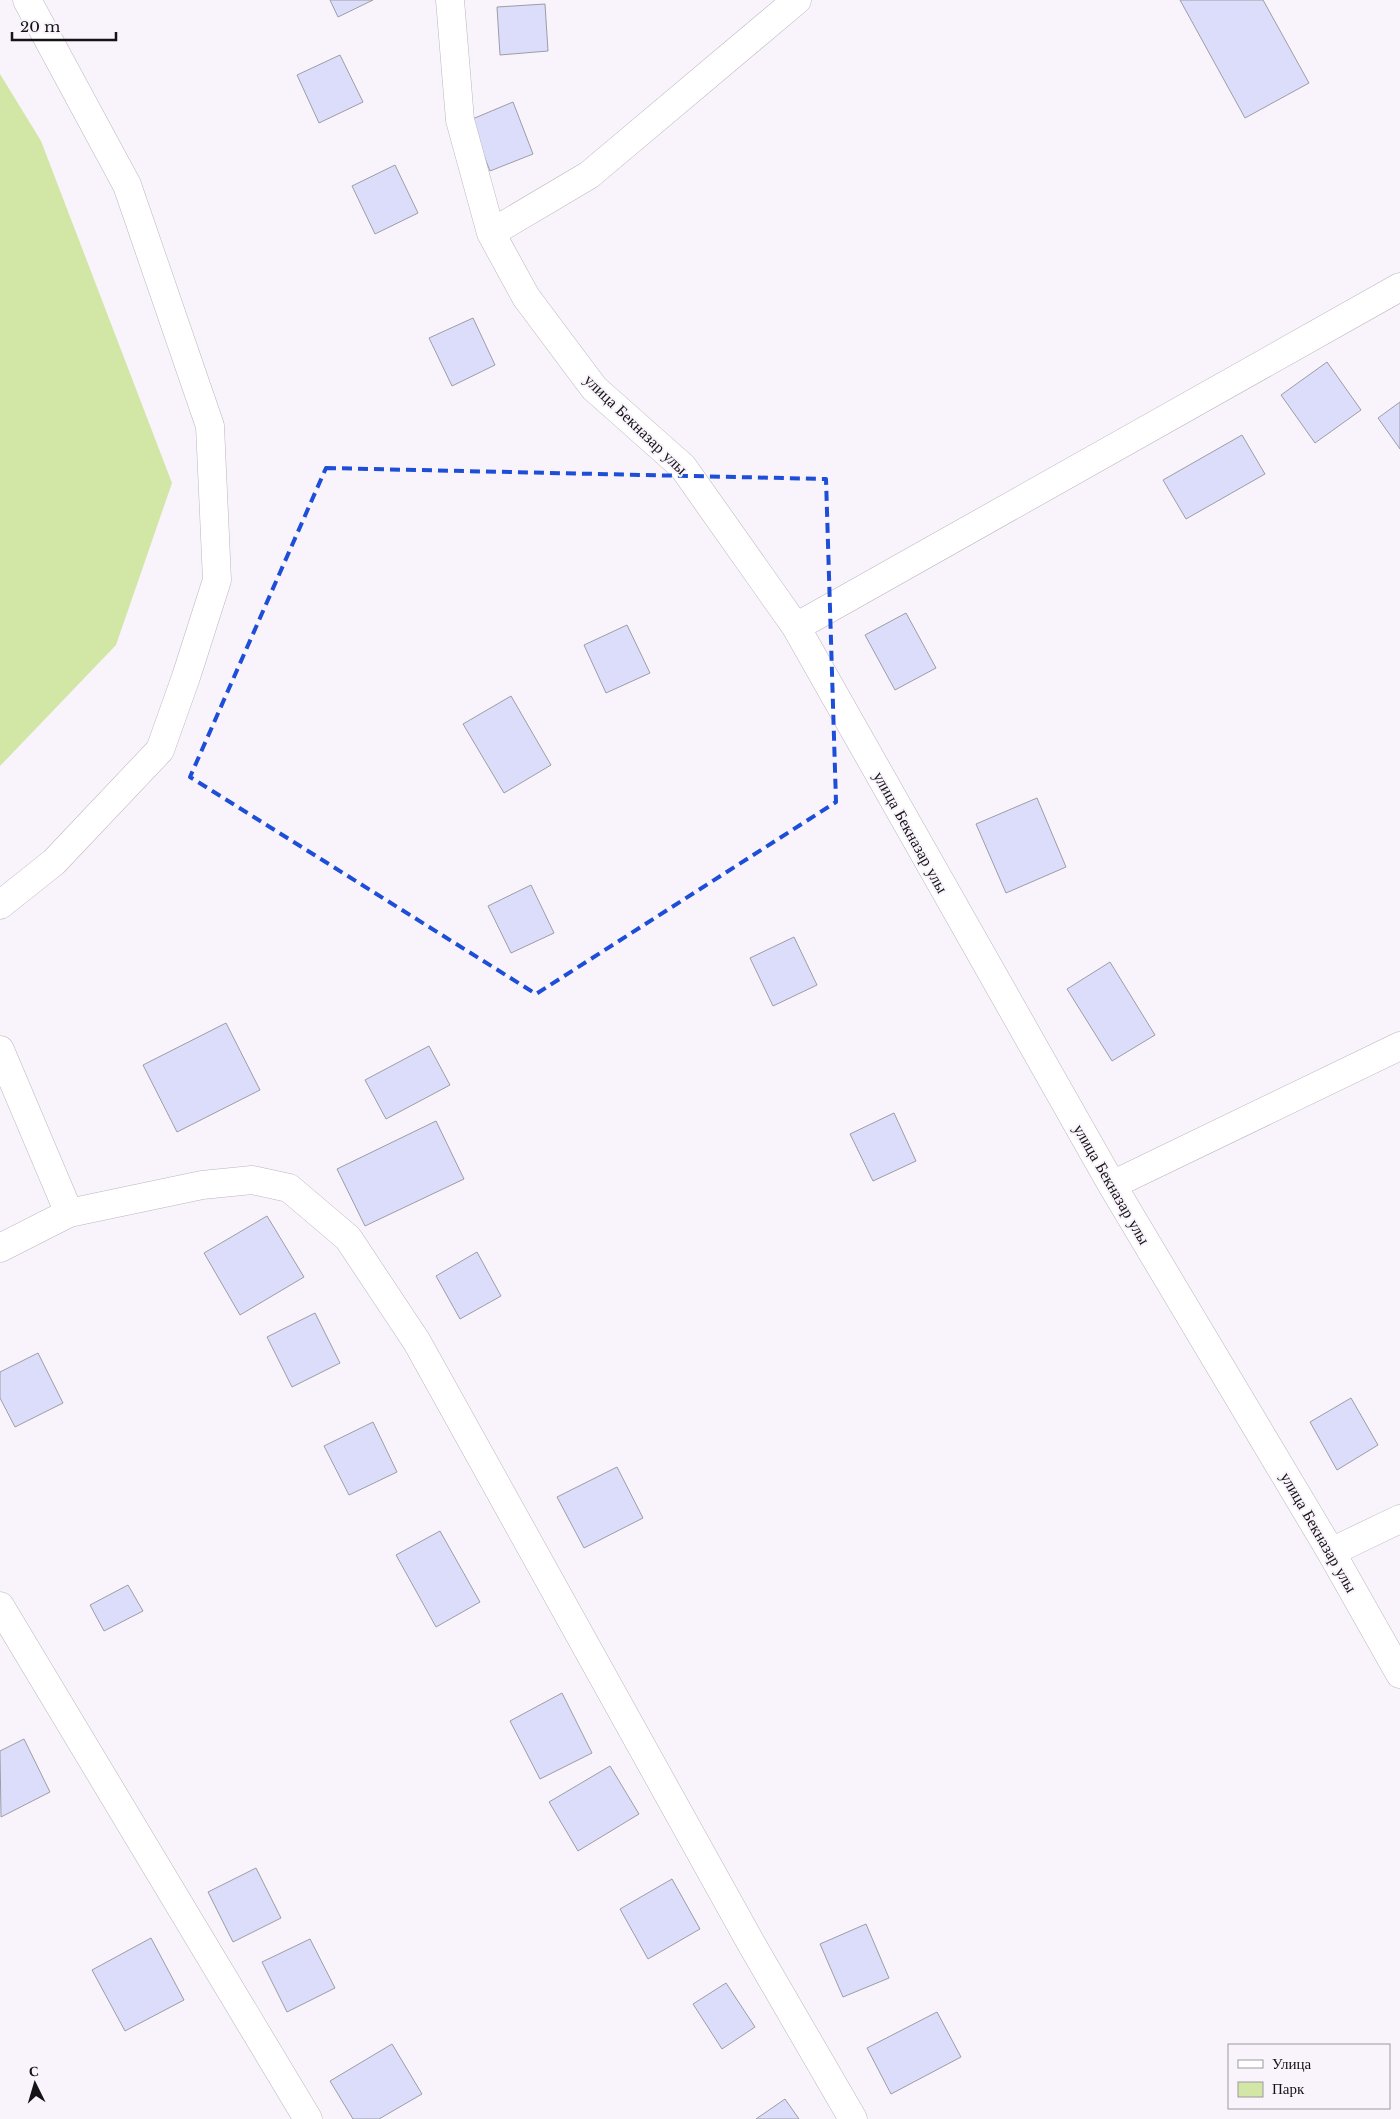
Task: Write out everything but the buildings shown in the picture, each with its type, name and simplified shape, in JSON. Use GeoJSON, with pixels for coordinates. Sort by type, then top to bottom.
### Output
{"type":"FeatureCollection","features":[{"type":"Feature","properties":{"kind":"street"},"geometry":{"type":"LineString","coordinates":[[0,905],[54,862],[160,750],[186,677],[216,580],[210,426],[127,185],[27,0]]}},
{"type":"Feature","properties":{"kind":"street","name":"улица Бекназар улы"},"geometry":{"type":"LineString","coordinates":[[450,0],[460,120],[491,233],[526,297],[594,388],[683,467],[796,627],[1112,1185],[1331,1552],[1400,1674]]}},
{"type":"Feature","properties":{"kind":"street"},"geometry":{"type":"LineString","coordinates":[[491,233],[589,175],[797,0]]}},
{"type":"Feature","properties":{"kind":"street"},"geometry":{"type":"LineString","coordinates":[[796,627],[1400,287]]}},
{"type":"Feature","properties":{"kind":"street"},"geometry":{"type":"LineString","coordinates":[[1112,1185],[1400,1046]]}},
{"type":"Feature","properties":{"kind":"street"},"geometry":{"type":"LineString","coordinates":[[0,1050],[69,1213]]}},
{"type":"Feature","properties":{"kind":"street"},"geometry":{"type":"LineString","coordinates":[[0,1248],[69,1213],[202,1184],[252,1180],[289,1188],[348,1238],[417,1342],[752,1945],[853,2119]]}},
{"type":"Feature","properties":{"kind":"street"},"geometry":{"type":"LineString","coordinates":[[1331,1552],[1400,1519]]}},
{"type":"Feature","properties":{"kind":"street"},"geometry":{"type":"LineString","coordinates":[[0,1606],[308,2119]]}},
{"type":"Feature","properties":{"kind":"highlighted area"},"geometry":{"type":"Polygon","coordinates":[[[326,468],[826,479],[836,802],[536,994],[190,777],[326,468]]]}},
{"type":"Feature","properties":{"kind":"green space"},"geometry":{"type":"Polygon","coordinates":[[[0,74],[41,141],[172,483],[116,645],[0,766],[0,74]]]}}]}
